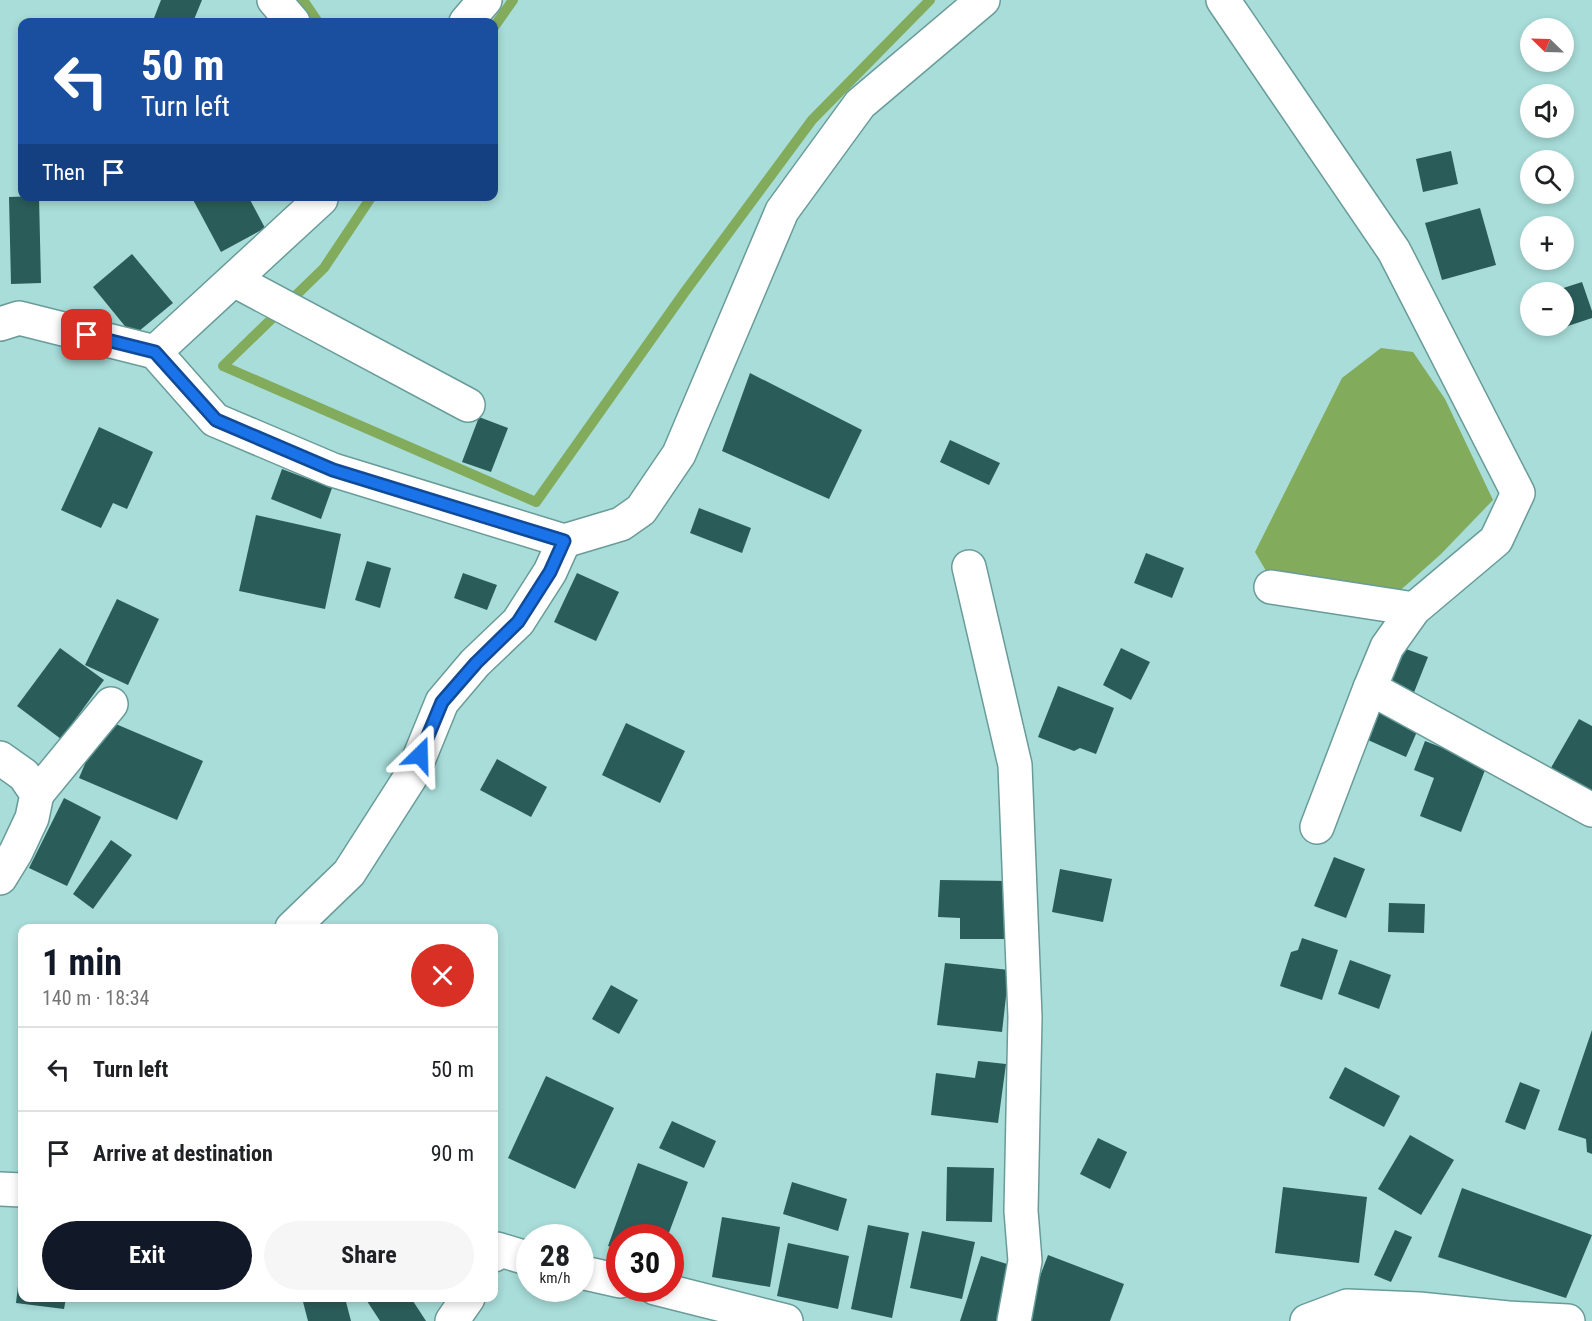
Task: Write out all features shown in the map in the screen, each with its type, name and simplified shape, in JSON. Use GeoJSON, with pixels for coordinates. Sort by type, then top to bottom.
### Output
{"type":"FeatureCollection","features":[{"type":"Feature","properties":{"kind":"street"},"geometry":{"type":"LineString","coordinates":[[274,0],[290,18]]}},
{"type":"Feature","properties":{"kind":"street"},"geometry":{"type":"LineString","coordinates":[[469,18],[485,0]]}},
{"type":"Feature","properties":{"kind":"street"},"geometry":{"type":"LineString","coordinates":[[0,324],[19,318],[155,352],[216,420],[333,470],[564,541],[621,524],[641,510],[679,454],[782,211],[860,104],[983,0]]}},
{"type":"Feature","properties":{"kind":"street"},"geometry":{"type":"LineString","coordinates":[[1223,0],[1394,251],[1518,493],[1496,540],[1414,609],[1388,647],[1317,827]]}},
{"type":"Feature","properties":{"kind":"street"},"geometry":{"type":"LineString","coordinates":[[155,352],[318,201]]}},
{"type":"Feature","properties":{"kind":"street"},"geometry":{"type":"LineString","coordinates":[[234,280],[468,405]]}},
{"type":"Feature","properties":{"kind":"street"},"geometry":{"type":"LineString","coordinates":[[296,924],[349,873],[413,773],[442,702],[476,663],[518,622],[550,572],[564,541]]}},
{"type":"Feature","properties":{"kind":"street"},"geometry":{"type":"LineString","coordinates":[[969,567],[1015,765],[1025,1017],[1021,1210],[1025,1261],[1014,1321]]}},
{"type":"Feature","properties":{"kind":"street"},"geometry":{"type":"LineString","coordinates":[[1271,587],[1414,609]]}},
{"type":"Feature","properties":{"kind":"street"},"geometry":{"type":"LineString","coordinates":[[1370,688],[1592,810]]}},
{"type":"Feature","properties":{"kind":"street"},"geometry":{"type":"LineString","coordinates":[[0,878],[16,852],[32,818],[37,794],[111,704]]}},
{"type":"Feature","properties":{"kind":"street"},"geometry":{"type":"LineString","coordinates":[[0,758],[24,775],[37,794]]}},
{"type":"Feature","properties":{"kind":"street"},"geometry":{"type":"LineString","coordinates":[[0,1189],[18,1190]]}},
{"type":"Feature","properties":{"kind":"street"},"geometry":{"type":"LineString","coordinates":[[498,1252],[516,1256]]}},
{"type":"Feature","properties":{"kind":"street"},"geometry":{"type":"LineString","coordinates":[[684,1295],[786,1321]]}},
{"type":"Feature","properties":{"kind":"street"},"geometry":{"type":"LineString","coordinates":[[452,1321],[465,1302]]}},
{"type":"Feature","properties":{"kind":"street"},"geometry":{"type":"LineString","coordinates":[[1307,1321],[1347,1306],[1419,1309],[1508,1318],[1568,1321]]}},
{"type":"Feature","properties":{"kind":"street"},"geometry":{"type":"LineString","coordinates":[[1578,1321],[1592,1318]]}},
{"type":"Feature","properties":{"kind":"shaded area"},"geometry":{"type":"Polygon","coordinates":[[[1381,348],[1413,352],[1445,399],[1493,500],[1441,554],[1376,612],[1269,576],[1255,552],[1342,378],[1381,348]]]}},
{"type":"Feature","properties":{"kind":"building"},"geometry":{"type":"Polygon","coordinates":[[[161,0],[202,0],[195,18],[154,18],[161,0]]]}},
{"type":"Feature","properties":{"kind":"building"},"geometry":{"type":"Polygon","coordinates":[[[1451,151],[1458,184],[1423,192],[1416,159],[1451,151]]]}},
{"type":"Feature","properties":{"kind":"building"},"geometry":{"type":"Polygon","coordinates":[[[9,197],[18,197],[18,201],[39,201],[41,283],[11,284],[9,197]]]}},
{"type":"Feature","properties":{"kind":"building"},"geometry":{"type":"Polygon","coordinates":[[[194,201],[251,201],[265,228],[221,252],[194,201]]]}},
{"type":"Feature","properties":{"kind":"building"},"geometry":{"type":"Polygon","coordinates":[[[1480,208],[1496,265],[1442,280],[1425,223],[1480,208]]]}},
{"type":"Feature","properties":{"kind":"building"},"geometry":{"type":"Polygon","coordinates":[[[132,254],[173,303],[133,336],[93,287],[132,254]]]}},
{"type":"Feature","properties":{"kind":"building"},"geometry":{"type":"Polygon","coordinates":[[[1582,282],[1592,311],[1592,318],[1574,324],[1574,285],[1582,282]]]}},
{"type":"Feature","properties":{"kind":"building"},"geometry":{"type":"Polygon","coordinates":[[[750,373],[862,430],[829,499],[722,451],[750,373]]]}},
{"type":"Feature","properties":{"kind":"building"},"geometry":{"type":"Polygon","coordinates":[[[479,417],[508,428],[491,472],[462,462],[479,417]]]}},
{"type":"Feature","properties":{"kind":"building"},"geometry":{"type":"Polygon","coordinates":[[[99,427],[153,452],[127,509],[113,503],[101,528],[61,510],[99,427]]]}},
{"type":"Feature","properties":{"kind":"building"},"geometry":{"type":"Polygon","coordinates":[[[950,440],[1000,463],[989,485],[940,462],[950,440]]]}},
{"type":"Feature","properties":{"kind":"building"},"geometry":{"type":"Polygon","coordinates":[[[282,469],[332,488],[321,519],[271,499],[282,469]]]}},
{"type":"Feature","properties":{"kind":"building"},"geometry":{"type":"Polygon","coordinates":[[[699,508],[751,528],[742,553],[690,533],[699,508]]]}},
{"type":"Feature","properties":{"kind":"building"},"geometry":{"type":"Polygon","coordinates":[[[256,515],[341,534],[325,609],[239,591],[256,515]]]}},
{"type":"Feature","properties":{"kind":"building"},"geometry":{"type":"Polygon","coordinates":[[[1146,553],[1184,568],[1172,598],[1134,583],[1146,553]]]}},
{"type":"Feature","properties":{"kind":"building"},"geometry":{"type":"Polygon","coordinates":[[[367,561],[391,568],[380,608],[355,600],[367,561]]]}},
{"type":"Feature","properties":{"kind":"building"},"geometry":{"type":"Polygon","coordinates":[[[463,573],[497,585],[487,610],[454,598],[463,573]]]}},
{"type":"Feature","properties":{"kind":"building"},"geometry":{"type":"Polygon","coordinates":[[[577,573],[619,592],[596,641],[554,622],[577,573]]]}},
{"type":"Feature","properties":{"kind":"building"},"geometry":{"type":"Polygon","coordinates":[[[117,599],[159,619],[128,685],[85,665],[117,599]]]}},
{"type":"Feature","properties":{"kind":"building"},"geometry":{"type":"Polygon","coordinates":[[[1395,645],[1428,657],[1411,700],[1379,688],[1395,645]]]}},
{"type":"Feature","properties":{"kind":"building"},"geometry":{"type":"Polygon","coordinates":[[[60,648],[104,680],[61,739],[17,706],[60,648]]]}},
{"type":"Feature","properties":{"kind":"building"},"geometry":{"type":"Polygon","coordinates":[[[1121,648],[1150,662],[1131,700],[1103,685],[1121,648]]]}},
{"type":"Feature","properties":{"kind":"building"},"geometry":{"type":"Polygon","coordinates":[[[1058,686],[1114,708],[1096,754],[1080,748],[1074,751],[1038,737],[1058,686]]]}},
{"type":"Feature","properties":{"kind":"building"},"geometry":{"type":"Polygon","coordinates":[[[1374,699],[1422,720],[1406,757],[1359,736],[1374,699]]]}},
{"type":"Feature","properties":{"kind":"building"},"geometry":{"type":"Polygon","coordinates":[[[104,719],[203,761],[177,820],[79,778],[104,719]]]}},
{"type":"Feature","properties":{"kind":"building"},"geometry":{"type":"Polygon","coordinates":[[[1579,719],[1592,726],[1592,800],[1548,773],[1579,719]]]}},
{"type":"Feature","properties":{"kind":"building"},"geometry":{"type":"Polygon","coordinates":[[[626,723],[685,751],[660,803],[602,775],[626,723]]]}},
{"type":"Feature","properties":{"kind":"building"},"geometry":{"type":"Polygon","coordinates":[[[1425,741],[1487,765],[1461,832],[1420,816],[1434,778],[1414,770],[1425,741]]]}},
{"type":"Feature","properties":{"kind":"building"},"geometry":{"type":"Polygon","coordinates":[[[497,759],[547,787],[531,817],[480,790],[497,759]]]}},
{"type":"Feature","properties":{"kind":"building"},"geometry":{"type":"Polygon","coordinates":[[[64,798],[101,817],[67,886],[29,868],[64,798]]]}},
{"type":"Feature","properties":{"kind":"building"},"geometry":{"type":"Polygon","coordinates":[[[111,840],[132,855],[93,909],[73,894],[111,840]]]}},
{"type":"Feature","properties":{"kind":"building"},"geometry":{"type":"Polygon","coordinates":[[[1334,857],[1365,869],[1346,918],[1314,906],[1334,857]]]}},
{"type":"Feature","properties":{"kind":"building"},"geometry":{"type":"Polygon","coordinates":[[[1060,869],[1112,879],[1103,922],[1052,912],[1060,869]]]}},
{"type":"Feature","properties":{"kind":"building"},"geometry":{"type":"Polygon","coordinates":[[[940,880],[1008,881],[1007,939],[960,939],[960,918],[938,917],[940,880]]]}},
{"type":"Feature","properties":{"kind":"building"},"geometry":{"type":"Polygon","coordinates":[[[1389,903],[1425,904],[1424,933],[1388,932],[1389,903]]]}},
{"type":"Feature","properties":{"kind":"building"},"geometry":{"type":"Polygon","coordinates":[[[1302,938],[1338,950],[1322,1000],[1280,986],[1291,952],[1298,950],[1302,938]]]}},
{"type":"Feature","properties":{"kind":"building"},"geometry":{"type":"Polygon","coordinates":[[[1350,960],[1391,975],[1379,1009],[1338,994],[1350,960]]]}},
{"type":"Feature","properties":{"kind":"building"},"geometry":{"type":"Polygon","coordinates":[[[945,963],[1009,970],[1002,1032],[937,1025],[945,963]]]}},
{"type":"Feature","properties":{"kind":"building"},"geometry":{"type":"Polygon","coordinates":[[[611,985],[638,1000],[619,1034],[592,1019],[611,985]]]}},
{"type":"Feature","properties":{"kind":"building"},"geometry":{"type":"Polygon","coordinates":[[[1592,1030],[1592,1154],[1587,1152],[1586,1139],[1558,1130],[1592,1030]]]}},
{"type":"Feature","properties":{"kind":"building"},"geometry":{"type":"Polygon","coordinates":[[[978,1061],[1006,1064],[998,1123],[931,1115],[936,1073],[975,1078],[978,1061]]]}},
{"type":"Feature","properties":{"kind":"building"},"geometry":{"type":"Polygon","coordinates":[[[1345,1067],[1400,1096],[1384,1127],[1329,1098],[1345,1067]]]}},
{"type":"Feature","properties":{"kind":"building"},"geometry":{"type":"Polygon","coordinates":[[[546,1076],[614,1108],[575,1189],[508,1158],[546,1076]]]}},
{"type":"Feature","properties":{"kind":"building"},"geometry":{"type":"Polygon","coordinates":[[[1520,1082],[1540,1090],[1525,1130],[1505,1122],[1520,1082]]]}},
{"type":"Feature","properties":{"kind":"building"},"geometry":{"type":"Polygon","coordinates":[[[672,1121],[716,1141],[704,1168],[659,1148],[672,1121]]]}},
{"type":"Feature","properties":{"kind":"building"},"geometry":{"type":"Polygon","coordinates":[[[1410,1135],[1454,1160],[1421,1215],[1378,1189],[1410,1135]]]}},
{"type":"Feature","properties":{"kind":"building"},"geometry":{"type":"Polygon","coordinates":[[[1098,1138],[1127,1152],[1110,1189],[1080,1174],[1098,1138]]]}},
{"type":"Feature","properties":{"kind":"building"},"geometry":{"type":"Polygon","coordinates":[[[638,1163],[688,1182],[672,1224],[616,1224],[638,1163]]]}},
{"type":"Feature","properties":{"kind":"building"},"geometry":{"type":"Polygon","coordinates":[[[947,1167],[994,1168],[992,1222],[946,1221],[947,1167]]]}},
{"type":"Feature","properties":{"kind":"building"},"geometry":{"type":"Polygon","coordinates":[[[792,1182],[847,1199],[838,1231],[783,1214],[792,1182]]]}},
{"type":"Feature","properties":{"kind":"building"},"geometry":{"type":"Polygon","coordinates":[[[1283,1187],[1367,1197],[1359,1263],[1275,1253],[1283,1187]]]}},
{"type":"Feature","properties":{"kind":"building"},"geometry":{"type":"Polygon","coordinates":[[[1462,1188],[1592,1235],[1566,1298],[1438,1257],[1462,1188]]]}},
{"type":"Feature","properties":{"kind":"building"},"geometry":{"type":"Polygon","coordinates":[[[722,1217],[780,1227],[770,1287],[712,1277],[722,1217]]]}},
{"type":"Feature","properties":{"kind":"building"},"geometry":{"type":"Polygon","coordinates":[[[868,1225],[909,1233],[892,1318],[851,1309],[868,1225]]]}},
{"type":"Feature","properties":{"kind":"building"},"geometry":{"type":"Polygon","coordinates":[[[1395,1230],[1412,1237],[1391,1282],[1374,1275],[1395,1230]]]}},
{"type":"Feature","properties":{"kind":"building"},"geometry":{"type":"Polygon","coordinates":[[[922,1231],[975,1242],[962,1299],[910,1288],[922,1231]]]}},
{"type":"Feature","properties":{"kind":"building"},"geometry":{"type":"Polygon","coordinates":[[[788,1243],[849,1256],[838,1309],[777,1296],[788,1243]]]}},
{"type":"Feature","properties":{"kind":"building"},"geometry":{"type":"Polygon","coordinates":[[[1048,1255],[1124,1284],[1110,1321],[1023,1321],[1048,1255]]]}},
{"type":"Feature","properties":{"kind":"building"},"geometry":{"type":"Polygon","coordinates":[[[981,1256],[1017,1267],[1000,1321],[960,1321],[981,1256]]]}},
{"type":"Feature","properties":{"kind":"building"},"geometry":{"type":"Polygon","coordinates":[[[18,1286],[18,1302],[65,1302],[64,1309],[16,1303],[18,1286]]]}},
{"type":"Feature","properties":{"kind":"building"},"geometry":{"type":"Polygon","coordinates":[[[303,1302],[346,1302],[351,1321],[308,1321],[303,1302]]]}},
{"type":"Feature","properties":{"kind":"building"},"geometry":{"type":"Polygon","coordinates":[[[368,1302],[414,1302],[426,1321],[380,1321],[368,1302]]]}},
{"type":"Feature","properties":{"kind":"waterway"},"geometry":{"type":"LineString","coordinates":[[303,0],[315,18]]}},
{"type":"Feature","properties":{"kind":"waterway"},"geometry":{"type":"LineString","coordinates":[[498,21],[513,0]]}},
{"type":"Feature","properties":{"kind":"waterway"},"geometry":{"type":"LineString","coordinates":[[369,201],[324,268],[223,366],[536,502],[684,293],[812,120],[930,0]]}},
{"type":"Feature","properties":{"kind":"route"},"geometry":{"type":"LineString","coordinates":[[87,335],[155,352],[216,420],[333,470],[564,541],[550,572],[518,622],[476,663],[442,702],[420,755]]}}]}
